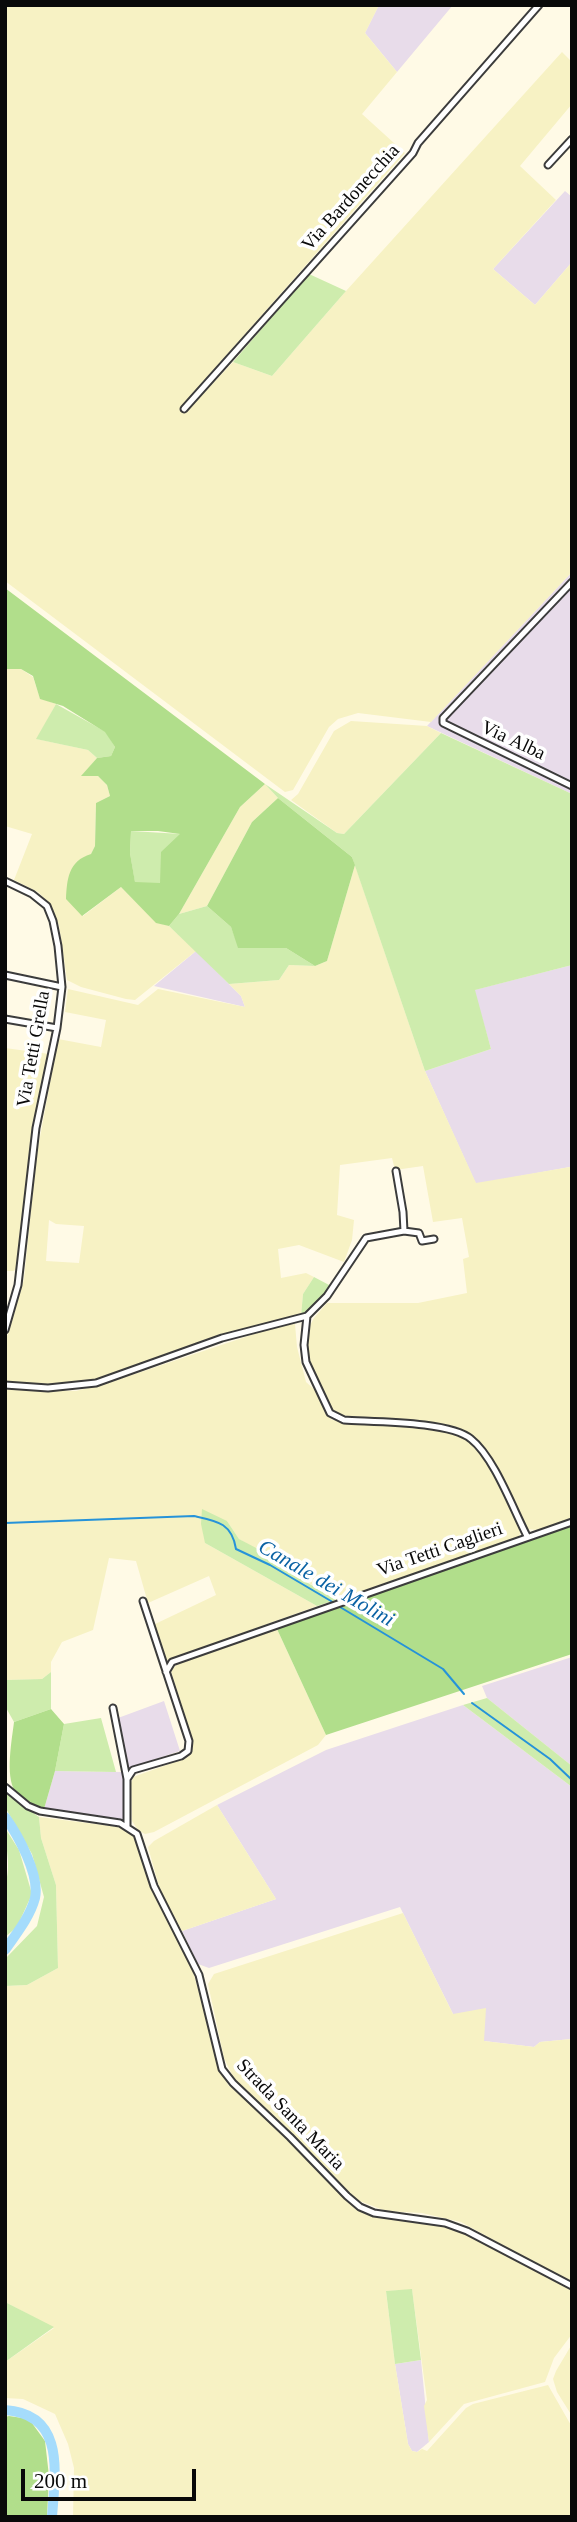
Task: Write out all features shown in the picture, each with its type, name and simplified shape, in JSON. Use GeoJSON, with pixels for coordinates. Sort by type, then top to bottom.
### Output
{"type":"FeatureCollection","features":[{"type":"Feature","properties":{"kind":"street","name":"Via Bardonecchia"},"geometry":{"type":"LineString","coordinates":[[184,409],[413,153],[418,143],[539,5]]}},
{"type":"Feature","properties":{"kind":"street"},"geometry":{"type":"LineString","coordinates":[[548,165],[572,139]]}},
{"type":"Feature","properties":{"kind":"street","name":"Via Alba"},"geometry":{"type":"LineString","coordinates":[[572,582],[443,718],[443,723],[572,786]]}},
{"type":"Feature","properties":{"kind":"street","name":"Via Tetti Grella"},"geometry":{"type":"LineString","coordinates":[[5,881],[32,894],[47,906],[58,946],[62,987],[57,1028],[36,1128],[18,1285],[5,1330]]}},
{"type":"Feature","properties":{"kind":"street"},"geometry":{"type":"LineString","coordinates":[[5,975],[62,987]]}},
{"type":"Feature","properties":{"kind":"street"},"geometry":{"type":"LineString","coordinates":[[5,1019],[57,1028]]}},
{"type":"Feature","properties":{"kind":"street"},"geometry":{"type":"LineString","coordinates":[[396,1171],[404,1231]]}},
{"type":"Feature","properties":{"kind":"street"},"geometry":{"type":"LineString","coordinates":[[5,1385],[48,1388],[96,1383],[222,1338],[307,1316],[327,1296],[366,1238],[404,1231],[419,1233],[422,1241],[434,1239]]}},
{"type":"Feature","properties":{"kind":"street"},"geometry":{"type":"LineString","coordinates":[[307,1316],[304,1345],[306,1362],[330,1413],[344,1420],[456,1430],[470,1438],[486,1455],[527,1536]]}},
{"type":"Feature","properties":{"kind":"street","name":"Via Tetti Caglieri"},"geometry":{"type":"LineString","coordinates":[[166,1672],[172,1662],[572,1522]]}},
{"type":"Feature","properties":{"kind":"street"},"geometry":{"type":"LineString","coordinates":[[127,1779],[133,1770],[188,1751],[189,1741],[143,1601]]}},
{"type":"Feature","properties":{"kind":"street"},"geometry":{"type":"LineString","coordinates":[[5,1787],[28,1806],[40,1811],[127,1826],[127,1779],[113,1708]]}},
{"type":"Feature","properties":{"kind":"street","name":"Strada Santa Maria"},"geometry":{"type":"LineString","coordinates":[[127,1826],[137,1834],[141,1842],[154,1886],[199,1975],[222,2069],[233,2083],[360,2207],[374,2213],[446,2223],[467,2231],[572,2286]]}},
{"type":"Feature","properties":{"kind":"shaded area"},"geometry":{"type":"Polygon","coordinates":[[[5,5],[379,5],[365,33],[397,72],[362,114],[405,153],[184,403],[189,409],[233,362],[272,376],[562,52],[572,62],[572,104],[520,166],[556,200],[493,269],[535,305],[572,262],[572,572],[431,722],[358,713],[338,719],[329,727],[293,790],[285,792],[5,581],[5,5]]]}},
{"type":"Feature","properties":{"kind":"shaded area"},"geometry":{"type":"Polygon","coordinates":[[[379,5],[453,5],[397,72],[365,33],[379,5]]]}},
{"type":"Feature","properties":{"kind":"shaded area"},"geometry":{"type":"Polygon","coordinates":[[[565,191],[572,197],[572,262],[535,305],[493,269],[565,191]]]}},
{"type":"Feature","properties":{"kind":"shaded area"},"geometry":{"type":"Polygon","coordinates":[[[572,572],[572,794],[427,726],[572,572]]]}},
{"type":"Feature","properties":{"kind":"shaded area"},"geometry":{"type":"Polygon","coordinates":[[[5,669],[21,669],[33,677],[40,698],[56,704],[37,739],[88,750],[97,758],[82,776],[98,776],[107,785],[110,796],[96,803],[95,846],[91,854],[83,916],[121,887],[156,922],[169,926],[196,951],[135,1000],[81,987],[67,980],[59,925],[48,902],[38,892],[14,880],[32,834],[5,826],[5,669]]]}},
{"type":"Feature","properties":{"kind":"shaded area"},"geometry":{"type":"Polygon","coordinates":[[[351,721],[427,726],[441,733],[344,834],[337,833],[291,800],[298,794],[334,731],[351,721]]]}},
{"type":"Feature","properties":{"kind":"shaded area"},"geometry":{"type":"Polygon","coordinates":[[[265,784],[278,798],[252,822],[207,906],[179,914],[240,807],[265,784]]]}},
{"type":"Feature","properties":{"kind":"shaded area"},"geometry":{"type":"Polygon","coordinates":[[[355,865],[425,1071],[476,1183],[570,1167],[572,1519],[538,1530],[526,1529],[479,1443],[462,1430],[457,1427],[339,1415],[332,1409],[309,1367],[307,1331],[327,1303],[418,1303],[467,1293],[463,1259],[469,1257],[462,1218],[433,1222],[423,1166],[395,1170],[392,1158],[340,1165],[337,1215],[354,1220],[352,1240],[344,1262],[299,1245],[278,1249],[281,1278],[306,1273],[314,1277],[303,1294],[301,1316],[223,1336],[94,1381],[48,1386],[5,1383],[5,1343],[24,1279],[36,1159],[58,1039],[101,1047],[106,1020],[65,1012],[68,989],[138,1005],[158,989],[245,1007],[241,996],[229,984],[279,980],[289,965],[315,966],[327,961],[355,865]],[[49,1220],[46,1261],[79,1263],[84,1226],[56,1224],[49,1220]]]}},
{"type":"Feature","properties":{"kind":"shaded area"},"geometry":{"type":"Polygon","coordinates":[[[196,951],[241,996],[245,1007],[154,986],[196,951]]]}},
{"type":"Feature","properties":{"kind":"shaded area"},"geometry":{"type":"Polygon","coordinates":[[[572,965],[572,1174],[570,1167],[476,1184],[425,1071],[491,1049],[474,990],[572,965]]]}},
{"type":"Feature","properties":{"kind":"shaded area"},"geometry":{"type":"Polygon","coordinates":[[[5,1048],[49,1054],[29,1160],[20,1260],[18,1269],[13,1271],[5,1271],[5,1048]]]}},
{"type":"Feature","properties":{"kind":"shaded area"},"geometry":{"type":"Polygon","coordinates":[[[295,1324],[297,1347],[306,1382],[315,1390],[325,1412],[332,1420],[437,1429],[454,1432],[468,1439],[484,1456],[521,1528],[519,1537],[336,1600],[239,1539],[227,1521],[205,1543],[317,1606],[165,1661],[153,1625],[216,1595],[209,1576],[148,1603],[136,1561],[109,1558],[93,1630],[62,1642],[51,1662],[51,1672],[42,1679],[5,1680],[5,1389],[76,1391],[108,1383],[278,1326],[295,1324]]]}},
{"type":"Feature","properties":{"kind":"shaded area"},"geometry":{"type":"Polygon","coordinates":[[[277,1629],[326,1735],[318,1745],[154,1832],[145,1834],[138,1830],[132,1821],[133,1777],[186,1758],[192,1753],[193,1743],[171,1671],[178,1663],[277,1629]]]}},
{"type":"Feature","properties":{"kind":"shaded area"},"geometry":{"type":"Polygon","coordinates":[[[572,1657],[572,1766],[487,1698],[482,1686],[572,1657]]]}},
{"type":"Feature","properties":{"kind":"shaded area"},"geometry":{"type":"Polygon","coordinates":[[[164,1701],[180,1751],[129,1768],[118,1718],[164,1701]]]}},
{"type":"Feature","properties":{"kind":"shaded area"},"geometry":{"type":"Polygon","coordinates":[[[463,1705],[572,1787],[572,2039],[540,2042],[534,2047],[484,2041],[453,2014],[400,1907],[209,1968],[198,1964],[182,1931],[276,1899],[217,1805],[326,1750],[463,1705]]]}},
{"type":"Feature","properties":{"kind":"shaded area"},"geometry":{"type":"Polygon","coordinates":[[[55,1771],[123,1772],[123,1820],[44,1809],[55,1771]]]}},
{"type":"Feature","properties":{"kind":"shaded area"},"geometry":{"type":"Polygon","coordinates":[[[217,1805],[276,1899],[182,1931],[160,1890],[148,1847],[217,1805]]]}},
{"type":"Feature","properties":{"kind":"shaded area"},"geometry":{"type":"Polygon","coordinates":[[[39,1817],[119,1827],[134,1836],[153,1890],[190,1961],[221,2070],[228,2085],[273,2123],[358,2210],[374,2216],[443,2226],[469,2235],[572,2290],[572,2334],[554,2358],[545,2382],[464,2404],[429,2442],[424,2406],[427,2400],[412,2290],[386,2291],[408,2444],[412,2451],[427,2451],[466,2408],[473,2404],[548,2385],[572,2427],[572,2517],[73,2517],[74,2468],[68,2444],[55,2414],[23,2399],[5,2398],[5,2362],[54,2328],[5,2302],[5,1986],[27,1985],[58,1968],[56,1885],[41,1838],[39,1817]]]}},
{"type":"Feature","properties":{"kind":"shaded area"},"geometry":{"type":"Polygon","coordinates":[[[403,1913],[453,2014],[486,2008],[484,2041],[534,2047],[540,2042],[572,2039],[572,2283],[461,2222],[422,2213],[386,2211],[357,2200],[235,2081],[224,2058],[208,1984],[214,1974],[403,1913]]]}},
{"type":"Feature","properties":{"kind":"shaded area"},"geometry":{"type":"Polygon","coordinates":[[[572,2344],[572,2416],[557,2392],[553,2379],[572,2344]]]}},
{"type":"Feature","properties":{"kind":"shaded area"},"geometry":{"type":"Polygon","coordinates":[[[421,2360],[429,2442],[417,2452],[412,2451],[408,2444],[395,2364],[421,2360]]]}},
{"type":"Feature","properties":{"kind":"green space"},"geometry":{"type":"Polygon","coordinates":[[[309,274],[346,291],[272,376],[233,362],[309,274]]]}},
{"type":"Feature","properties":{"kind":"green space"},"geometry":{"type":"Polygon","coordinates":[[[5,588],[265,784],[240,807],[179,914],[169,926],[156,923],[121,887],[82,916],[66,899],[68,878],[73,866],[91,854],[95,846],[96,803],[110,796],[107,785],[98,776],[81,776],[97,758],[111,756],[115,747],[105,732],[63,706],[40,699],[33,676],[21,669],[5,669],[5,588]],[[131,831],[130,853],[135,882],[160,883],[161,852],[180,834],[131,831]]]}},
{"type":"Feature","properties":{"kind":"green space"},"geometry":{"type":"Polygon","coordinates":[[[56,704],[106,732],[115,747],[111,756],[97,758],[88,750],[36,739],[56,704]]]}},
{"type":"Feature","properties":{"kind":"green space"},"geometry":{"type":"Polygon","coordinates":[[[441,733],[572,794],[572,965],[475,990],[491,1049],[425,1071],[352,857],[278,798],[265,784],[337,833],[344,834],[441,733]]]}},
{"type":"Feature","properties":{"kind":"green space"},"geometry":{"type":"Polygon","coordinates":[[[278,798],[352,857],[355,865],[327,961],[315,966],[286,948],[238,948],[231,927],[207,906],[252,822],[278,798]]]}},
{"type":"Feature","properties":{"kind":"green space"},"geometry":{"type":"Polygon","coordinates":[[[131,831],[181,834],[160,883],[135,883],[130,853],[131,831]]]}},
{"type":"Feature","properties":{"kind":"green space"},"geometry":{"type":"Polygon","coordinates":[[[207,906],[231,927],[239,948],[286,948],[315,966],[289,965],[279,980],[229,984],[169,926],[179,914],[207,906]]]}},
{"type":"Feature","properties":{"kind":"green space"},"geometry":{"type":"Polygon","coordinates":[[[314,1277],[331,1286],[323,1297],[301,1316],[303,1294],[314,1277]]]}},
{"type":"Feature","properties":{"kind":"green space"},"geometry":{"type":"Polygon","coordinates":[[[202,1509],[227,1521],[239,1539],[260,1550],[271,1551],[275,1563],[336,1600],[317,1606],[205,1543],[201,1524],[202,1509]]]}},
{"type":"Feature","properties":{"kind":"green space"},"geometry":{"type":"Polygon","coordinates":[[[572,1526],[572,1654],[326,1735],[277,1629],[572,1526]]]}},
{"type":"Feature","properties":{"kind":"green space"},"geometry":{"type":"Polygon","coordinates":[[[51,1672],[51,1709],[14,1722],[5,1706],[5,1680],[42,1679],[51,1672]]]}},
{"type":"Feature","properties":{"kind":"green space"},"geometry":{"type":"Polygon","coordinates":[[[487,1698],[572,1766],[572,1787],[463,1705],[487,1698]]]}},
{"type":"Feature","properties":{"kind":"green space"},"geometry":{"type":"Polygon","coordinates":[[[51,1709],[64,1724],[44,1809],[28,1802],[15,1791],[10,1776],[10,1757],[14,1722],[51,1709]]]}},
{"type":"Feature","properties":{"kind":"green space"},"geometry":{"type":"Polygon","coordinates":[[[101,1718],[116,1772],[55,1771],[64,1724],[101,1718]]]}},
{"type":"Feature","properties":{"kind":"green space"},"geometry":{"type":"Polygon","coordinates":[[[5,1793],[39,1817],[41,1838],[56,1885],[58,1968],[27,1985],[5,1986],[5,1959],[37,1926],[44,1897],[32,1854],[5,1807],[5,1793]]]}},
{"type":"Feature","properties":{"kind":"green space"},"geometry":{"type":"Polygon","coordinates":[[[5,1828],[19,1850],[32,1894],[17,1927],[5,1937],[5,1885],[8,1863],[5,1828]]]}},
{"type":"Feature","properties":{"kind":"green space"},"geometry":{"type":"Polygon","coordinates":[[[412,2289],[421,2360],[395,2364],[386,2291],[412,2289]]]}},
{"type":"Feature","properties":{"kind":"green space"},"geometry":{"type":"Polygon","coordinates":[[[5,2302],[54,2327],[5,2362],[5,2302]]]}},
{"type":"Feature","properties":{"kind":"green space"},"geometry":{"type":"Polygon","coordinates":[[[5,2417],[29,2419],[45,2441],[49,2476],[47,2517],[5,2517],[5,2417]]]}},
{"type":"Feature","properties":{"kind":"waterway","name":"Canale dei Molini"},"geometry":{"type":"LineString","coordinates":[[5,1523],[194,1516],[227,1528],[236,1549],[270,1565],[336,1604]]}},
{"type":"Feature","properties":{"kind":"waterway","name":"Canale dei Molini"},"geometry":{"type":"LineString","coordinates":[[340,1607],[443,1669],[464,1694]]}},
{"type":"Feature","properties":{"kind":"waterway","name":"Canale dei Molini"},"geometry":{"type":"LineString","coordinates":[[472,1703],[550,1759],[572,1780]]}},
{"type":"Feature","properties":{"kind":"waterway"},"geometry":{"type":"LineString","coordinates":[[5,1817],[27,1856],[36,1889],[30,1912],[5,1950]]}},
{"type":"Feature","properties":{"kind":"waterway"},"geometry":{"type":"LineString","coordinates":[[5,2410],[25,2414],[39,2422],[47,2434],[55,2465],[52,2517]]}}]}
